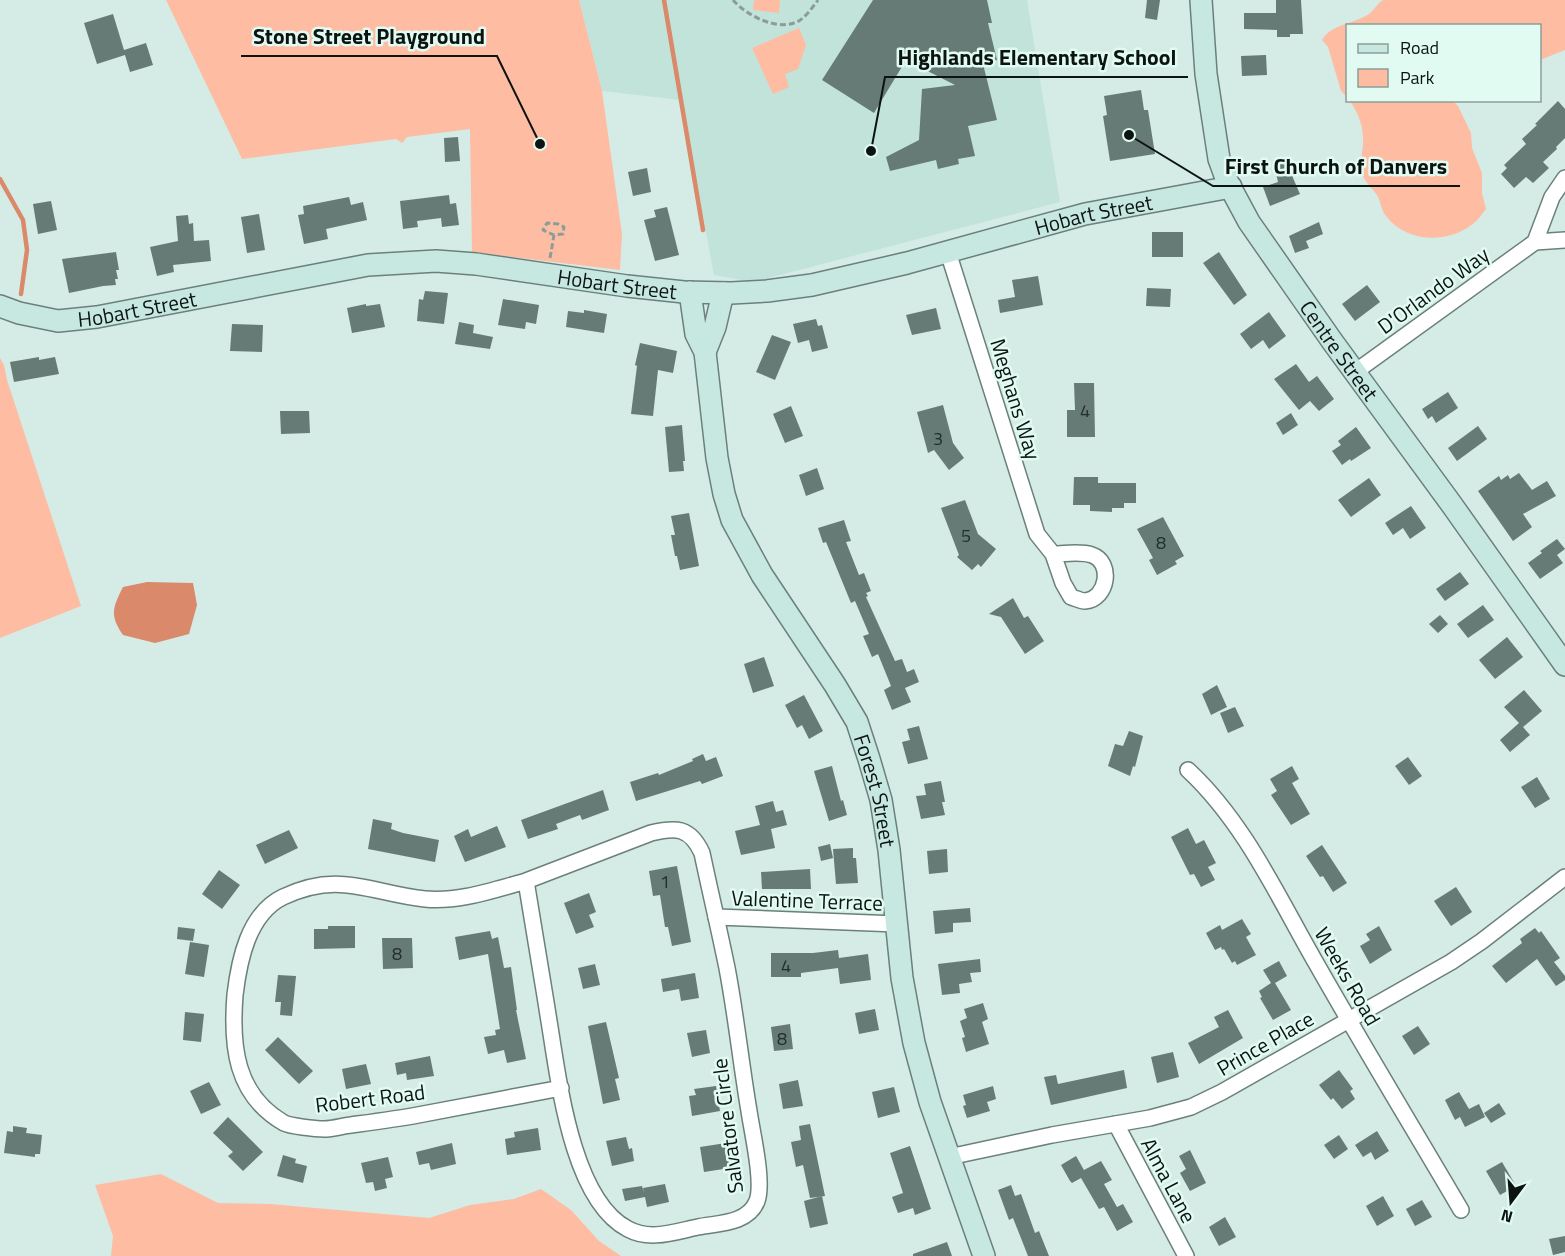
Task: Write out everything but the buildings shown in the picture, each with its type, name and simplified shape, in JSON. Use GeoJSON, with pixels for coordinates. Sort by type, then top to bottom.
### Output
{"type":"FeatureCollection","features":[{"type":"Feature","properties":{"kind":"main road","name":"Centre Street"},"geometry":{"type":"LineString","coordinates":[[1201,0],[1206,74],[1219,159],[1257,236],[1565,665]]}},
{"type":"Feature","properties":{"kind":"main road","name":"Hobart Street"},"geometry":{"type":"LineString","coordinates":[[0,306],[19,313],[58,321],[97,317],[379,264],[436,261],[690,292],[767,291],[812,285],[948,252],[1085,214],[1231,187]]}},
{"type":"Feature","properties":{"kind":"main road","name":"Forest Street"},"geometry":{"type":"LineString","coordinates":[[690,292],[696,334],[705,352],[717,458],[732,520],[762,575],[829,676],[856,722],[881,800],[891,859],[902,978],[914,1043],[930,1102],[984,1256]]}},
{"type":"Feature","properties":{"kind":"main road","name":"Forest Street"},"geometry":{"type":"LineString","coordinates":[[705,352],[716,327],[723,293]]}},
{"type":"Feature","properties":{"kind":"street"},"geometry":{"type":"LineString","coordinates":[[1565,178],[1552,197],[1535,242],[1565,240]]}},
{"type":"Feature","properties":{"kind":"street","name":"D'Orlando Way"},"geometry":{"type":"LineString","coordinates":[[1355,372],[1535,242]]}},
{"type":"Feature","properties":{"kind":"street","name":"Meghans Way"},"geometry":{"type":"LineString","coordinates":[[948,252],[1037,534],[1053,554]]}},
{"type":"Feature","properties":{"kind":"street","name":"Weeks Road"},"geometry":{"type":"LineString","coordinates":[[1188,770],[1209,790],[1237,825],[1461,1210]]}},
{"type":"Feature","properties":{"kind":"street","name":"Robert Road"},"geometry":{"type":"LineString","coordinates":[[561,1088],[391,1120],[323,1129],[285,1124],[261,1104],[245,1084],[235,1046],[236,994],[242,954],[252,928],[267,909],[280,898],[303,889],[336,883],[424,899],[454,899],[483,894],[526,881],[651,833],[669,829],[686,833]]}},
{"type":"Feature","properties":{"kind":"street","name":"Salvatore Circle"},"geometry":{"type":"LineString","coordinates":[[526,881],[569,1129],[582,1170],[600,1204],[609,1215],[627,1229],[645,1236],[739,1219],[750,1211],[756,1202],[759,1190],[755,1151],[727,969],[716,917],[702,853],[696,840],[686,833]]}},
{"type":"Feature","properties":{"kind":"street","name":"Prince Place"},"geometry":{"type":"LineString","coordinates":[[949,1157],[1052,1135],[1150,1118],[1191,1107],[1222,1092],[1451,962],[1565,877]]}},
{"type":"Feature","properties":{"kind":"street","name":"Valentine Terrace"},"geometry":{"type":"LineString","coordinates":[[716,917],[897,924]]}},
{"type":"Feature","properties":{"kind":"street","name":"Alma Lane"},"geometry":{"type":"LineString","coordinates":[[1116,1124],[1186,1256]]}},
{"type":"Feature","properties":{"kind":"path"},"geometry":{"type":"LineString","coordinates":[[733,0],[741,10],[758,19],[780,24],[795,23],[818,0]]}},
{"type":"Feature","properties":{"kind":"path"},"geometry":{"type":"LineString","coordinates":[[546,224],[558,224],[564,227],[563,234],[554,235],[543,230],[546,224]]}},
{"type":"Feature","properties":{"kind":"path"},"geometry":{"type":"LineString","coordinates":[[547,274],[554,235]]}},
{"type":"Feature","properties":{"kind":"shaded area"},"geometry":{"type":"Polygon","coordinates":[[[579,0],[1027,0],[1060,202],[753,282],[714,275],[681,100],[602,91],[579,0]]]}},
{"type":"Feature","properties":{"kind":"shaded area"},"geometry":{"type":"Polygon","coordinates":[[[147,582],[193,583],[197,605],[189,634],[155,643],[123,635],[116,622],[114,611],[123,587],[147,582]]]}},
{"type":"Feature","properties":{"kind":"green space"},"geometry":{"type":"Polygon","coordinates":[[[166,0],[579,0],[602,91],[622,234],[620,270],[472,252],[470,129],[407,137],[402,143],[396,139],[242,159],[166,0]]]}},
{"type":"Feature","properties":{"kind":"green space"},"geometry":{"type":"Polygon","coordinates":[[[754,0],[780,0],[779,13],[753,10],[754,0]]]}},
{"type":"Feature","properties":{"kind":"green space"},"geometry":{"type":"Polygon","coordinates":[[[1383,0],[1565,0],[1565,50],[1541,60],[1541,24],[1346,24],[1346,96],[1341,91],[1328,47],[1322,40],[1337,27],[1369,14],[1383,0]]]}},
{"type":"Feature","properties":{"kind":"green space"},"geometry":{"type":"Polygon","coordinates":[[[799,28],[806,45],[798,69],[785,74],[789,87],[773,94],[752,48],[799,28]]]}},
{"type":"Feature","properties":{"kind":"green space"},"geometry":{"type":"Polygon","coordinates":[[[1351,102],[1454,102],[1471,133],[1472,148],[1482,173],[1482,193],[1486,209],[1477,220],[1460,232],[1438,238],[1415,235],[1394,225],[1384,214],[1377,195],[1363,176],[1361,164],[1363,138],[1358,116],[1351,102]]]}},
{"type":"Feature","properties":{"kind":"green space"},"geometry":{"type":"Polygon","coordinates":[[[0,358],[81,606],[0,638],[0,358]]]}},
{"type":"Feature","properties":{"kind":"green space"},"geometry":{"type":"Polygon","coordinates":[[[161,1174],[218,1203],[270,1204],[429,1218],[470,1205],[514,1199],[541,1189],[571,1210],[599,1241],[621,1256],[111,1256],[113,1236],[95,1185],[161,1174]]]}},
{"type":"Feature","properties":{"kind":"waterway"},"geometry":{"type":"LineString","coordinates":[[664,0],[703,230]]}},
{"type":"Feature","properties":{"kind":"waterway"},"geometry":{"type":"LineString","coordinates":[[0,179],[23,220],[27,250],[21,294]]}},
{"type":"Feature","properties":{"kind":"place","name":"First Church of Danvers"},"geometry":{"type":"Point","coordinates":[1129,135]}},
{"type":"Feature","properties":{"kind":"place","name":"Stone Street Playground"},"geometry":{"type":"Point","coordinates":[540,144]}},
{"type":"Feature","properties":{"kind":"place","name":"Highlands Elementary School"},"geometry":{"type":"Point","coordinates":[871,151]}}]}
